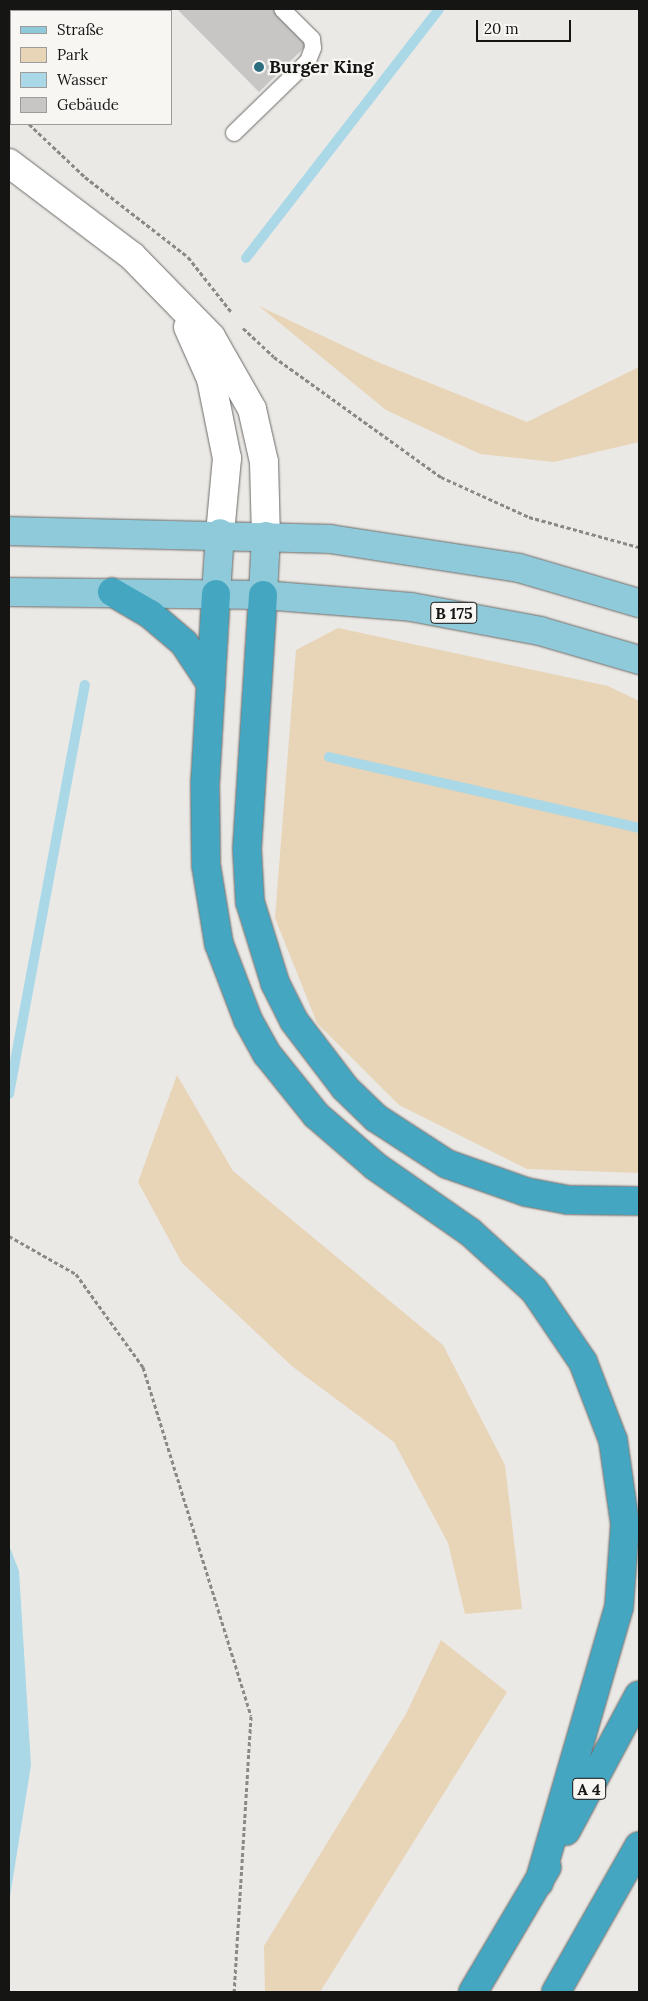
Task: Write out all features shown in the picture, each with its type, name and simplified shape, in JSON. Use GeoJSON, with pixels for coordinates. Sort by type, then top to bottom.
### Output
{"type":"FeatureCollection","features":[{"type":"Feature","properties":{"kind":"highway"},"geometry":{"type":"LineString","coordinates":[[112,592],[150,614],[184,643],[211,684]]}},
{"type":"Feature","properties":{"kind":"highway"},"geometry":{"type":"LineString","coordinates":[[216,594],[205,783],[210,905],[229,975],[248,1020],[290,1086],[344,1142],[470,1232],[534,1290],[583,1362],[613,1440],[625,1524],[619,1608],[538,1883]]}},
{"type":"Feature","properties":{"kind":"highway"},"geometry":{"type":"LineString","coordinates":[[263,596],[247,850],[250,902],[275,983],[294,1021],[351,1094],[410,1143],[447,1164],[526,1192],[568,1200],[639,1201]]}},
{"type":"Feature","properties":{"kind":"highway","name":"A 4"},"geometry":{"type":"LineString","coordinates":[[473,1992],[538,1883],[639,1695]]}},
{"type":"Feature","properties":{"kind":"highway"},"geometry":{"type":"LineString","coordinates":[[556,1992],[639,1846]]}},
{"type":"Feature","properties":{"kind":"main road"},"geometry":{"type":"LineString","coordinates":[[9,531],[220,533],[442,553],[520,568],[639,603]]}},
{"type":"Feature","properties":{"kind":"main road"},"geometry":{"type":"LineString","coordinates":[[216,594],[220,533]]}},
{"type":"Feature","properties":{"kind":"main road"},"geometry":{"type":"LineString","coordinates":[[263,596],[266,536]]}},
{"type":"Feature","properties":{"kind":"main road","name":"B 175"},"geometry":{"type":"LineString","coordinates":[[9,592],[216,594],[401,606],[476,617],[639,660]]}},
{"type":"Feature","properties":{"kind":"street"},"geometry":{"type":"LineString","coordinates":[[9,163],[132,256],[211,337],[252,409],[264,462],[266,536]]}},
{"type":"Feature","properties":{"kind":"street"},"geometry":{"type":"LineString","coordinates":[[176,303],[211,379],[221,419],[227,458],[220,533]]}},
{"type":"Feature","properties":{"kind":"lane"},"geometry":{"type":"LineString","coordinates":[[234,132],[308,62],[313,48],[312,39],[282,9]]}},
{"type":"Feature","properties":{"kind":"path"},"geometry":{"type":"LineString","coordinates":[[30,125],[85,177],[188,257],[254,342],[441,477],[529,517],[639,547]]}},
{"type":"Feature","properties":{"kind":"path"},"geometry":{"type":"LineString","coordinates":[[9,1236],[76,1274],[142,1366],[251,1716],[234,1992]]}},
{"type":"Feature","properties":{"kind":"green space"},"geometry":{"type":"Polygon","coordinates":[[[259,306],[380,363],[527,422],[639,367],[639,442],[554,462],[480,454],[386,410],[259,306]]]}},
{"type":"Feature","properties":{"kind":"green space"},"geometry":{"type":"Polygon","coordinates":[[[338,628],[608,686],[639,701],[639,1173],[527,1169],[399,1105],[317,1023],[275,918],[296,650],[338,628]]]}},
{"type":"Feature","properties":{"kind":"green space"},"geometry":{"type":"Polygon","coordinates":[[[177,1075],[233,1171],[443,1345],[505,1465],[522,1609],[465,1614],[448,1543],[394,1442],[293,1367],[182,1263],[138,1182],[177,1075]]]}},
{"type":"Feature","properties":{"kind":"green space"},"geometry":{"type":"Polygon","coordinates":[[[441,1640],[507,1692],[320,1992],[265,1992],[264,1946],[406,1714],[441,1640]]]}},
{"type":"Feature","properties":{"kind":"water"},"geometry":{"type":"Polygon","coordinates":[[[9,1545],[19,1571],[31,1765],[9,1903],[9,1545]]]}},
{"type":"Feature","properties":{"kind":"building","name":"Burger King"},"geometry":{"type":"Polygon","coordinates":[[[177,9],[275,9],[309,43],[259,92],[177,9]]]}},
{"type":"Feature","properties":{"kind":"waterway"},"geometry":{"type":"LineString","coordinates":[[246,258],[439,9]]}},
{"type":"Feature","properties":{"kind":"waterway"},"geometry":{"type":"LineString","coordinates":[[9,1094],[85,685]]}},
{"type":"Feature","properties":{"kind":"waterway"},"geometry":{"type":"LineString","coordinates":[[329,757],[639,828]]}},
{"type":"Feature","properties":{"kind":"place","name":"Burger King"},"geometry":{"type":"Point","coordinates":[259,67]}}]}
